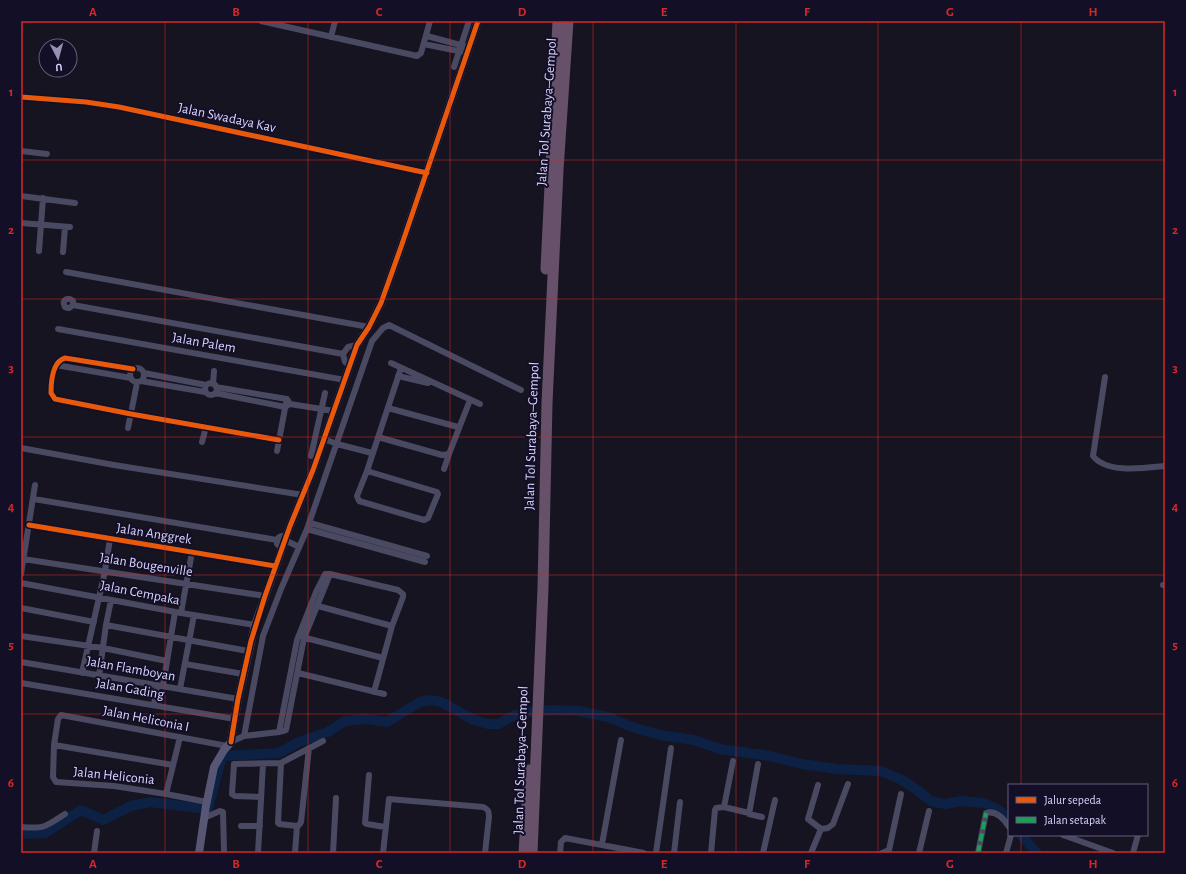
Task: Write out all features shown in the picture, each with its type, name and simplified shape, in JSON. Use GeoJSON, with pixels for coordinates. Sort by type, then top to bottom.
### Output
{"type":"FeatureCollection","features":[{"type":"Feature","properties":{"kind":"highway","name":"Jalan Tol Surabaya–Gempol"},"geometry":{"type":"LineString","coordinates":[[536,700],[548,223],[558,21]]}},
{"type":"Feature","properties":{"kind":"highway","name":"Jalan Tol Surabaya–Gempol"},"geometry":{"type":"LineString","coordinates":[[532,853],[535,721],[547,403],[558,170],[568,21]]}},
{"type":"Feature","properties":{"kind":"highway","name":"Jalan Tol Surabaya–Gempol"},"geometry":{"type":"LineString","coordinates":[[524,853],[535,721]]}},
{"type":"Feature","properties":{"kind":"street"},"geometry":{"type":"LineString","coordinates":[[260,21],[417,56],[421,53],[427,36],[429,21]]}},
{"type":"Feature","properties":{"kind":"street"},"geometry":{"type":"LineString","coordinates":[[331,37],[335,21]]}},
{"type":"Feature","properties":{"kind":"street"},"geometry":{"type":"LineString","coordinates":[[244,736],[263,636],[297,546],[308,526],[331,441],[334,410],[357,346],[369,327],[381,303],[427,173],[464,49],[469,21]]}},
{"type":"Feature","properties":{"kind":"street"},"geometry":{"type":"LineString","coordinates":[[454,67],[478,21]]}},
{"type":"Feature","properties":{"kind":"street"},"geometry":{"type":"LineString","coordinates":[[427,36],[464,49]]}},
{"type":"Feature","properties":{"kind":"street"},"geometry":{"type":"LineString","coordinates":[[424,44],[464,49]]}},
{"type":"Feature","properties":{"kind":"street","name":"Jalan Swadaya Kav"},"geometry":{"type":"LineString","coordinates":[[21,97],[86,102],[119,107],[427,173]]}},
{"type":"Feature","properties":{"kind":"street"},"geometry":{"type":"LineString","coordinates":[[21,151],[47,154]]}},
{"type":"Feature","properties":{"kind":"street"},"geometry":{"type":"LineString","coordinates":[[21,196],[75,203]]}},
{"type":"Feature","properties":{"kind":"street"},"geometry":{"type":"LineString","coordinates":[[39,251],[44,198]]}},
{"type":"Feature","properties":{"kind":"street"},"geometry":{"type":"LineString","coordinates":[[21,223],[67,227],[63,252]]}},
{"type":"Feature","properties":{"kind":"street"},"geometry":{"type":"LineString","coordinates":[[66,272],[369,327]]}},
{"type":"Feature","properties":{"kind":"street"},"geometry":{"type":"LineString","coordinates":[[73,304],[343,354]]}},
{"type":"Feature","properties":{"kind":"street"},"geometry":{"type":"LineString","coordinates":[[199,853],[205,810],[214,768],[229,744],[248,651],[255,625],[284,539],[303,495],[331,441],[372,341],[383,328],[389,325],[521,390]]}},
{"type":"Feature","properties":{"kind":"street","name":"Jalan Palem"},"geometry":{"type":"LineString","coordinates":[[58,329],[345,380]]}},
{"type":"Feature","properties":{"kind":"street"},"geometry":{"type":"LineString","coordinates":[[350,366],[345,362],[343,354],[348,347],[357,346]]}},
{"type":"Feature","properties":{"kind":"street"},"geometry":{"type":"LineString","coordinates":[[279,440],[55,399],[51,393],[54,366],[60,359],[65,358],[140,369],[144,372],[211,388],[287,403],[334,410]]}},
{"type":"Feature","properties":{"kind":"street"},"geometry":{"type":"LineString","coordinates":[[391,363],[418,378],[441,386],[480,404]]}},
{"type":"Feature","properties":{"kind":"street"},"geometry":{"type":"LineString","coordinates":[[56,365],[130,378],[139,382],[211,388]]}},
{"type":"Feature","properties":{"kind":"street"},"geometry":{"type":"LineString","coordinates":[[366,471],[437,492],[438,494],[428,518],[424,520],[358,500],[357,496],[401,368]]}},
{"type":"Feature","properties":{"kind":"street"},"geometry":{"type":"LineString","coordinates":[[130,378],[130,373],[133,369]]}},
{"type":"Feature","properties":{"kind":"street"},"geometry":{"type":"LineString","coordinates":[[211,388],[214,371]]}},
{"type":"Feature","properties":{"kind":"street"},"geometry":{"type":"LineString","coordinates":[[128,428],[139,382],[144,378],[144,372]]}},
{"type":"Feature","properties":{"kind":"street"},"geometry":{"type":"LineString","coordinates":[[398,376],[418,378]]}},
{"type":"Feature","properties":{"kind":"street"},"geometry":{"type":"LineString","coordinates":[[1105,377],[1095,458],[1114,467],[1134,468],[1165,466]]}},
{"type":"Feature","properties":{"kind":"street"},"geometry":{"type":"LineString","coordinates":[[311,456],[325,393]]}},
{"type":"Feature","properties":{"kind":"street"},"geometry":{"type":"LineString","coordinates":[[444,469],[458,427],[470,400]]}},
{"type":"Feature","properties":{"kind":"street"},"geometry":{"type":"LineString","coordinates":[[276,451],[287,403]]}},
{"type":"Feature","properties":{"kind":"street"},"geometry":{"type":"LineString","coordinates":[[388,408],[458,427]]}},
{"type":"Feature","properties":{"kind":"street"},"geometry":{"type":"LineString","coordinates":[[202,442],[206,427]]}},
{"type":"Feature","properties":{"kind":"street"},"geometry":{"type":"LineString","coordinates":[[378,437],[442,455],[448,454]]}},
{"type":"Feature","properties":{"kind":"street"},"geometry":{"type":"LineString","coordinates":[[331,441],[372,453]]}},
{"type":"Feature","properties":{"kind":"street"},"geometry":{"type":"LineString","coordinates":[[21,448],[303,495]]}},
{"type":"Feature","properties":{"kind":"street"},"geometry":{"type":"LineString","coordinates":[[21,574],[35,485]]}},
{"type":"Feature","properties":{"kind":"street"},"geometry":{"type":"LineString","coordinates":[[34,499],[284,539],[297,546]]}},
{"type":"Feature","properties":{"kind":"street","name":"Jalan Anggrek"},"geometry":{"type":"LineString","coordinates":[[29,525],[110,540],[275,566]]}},
{"type":"Feature","properties":{"kind":"street"},"geometry":{"type":"LineString","coordinates":[[308,526],[426,559]]}},
{"type":"Feature","properties":{"kind":"street"},"geometry":{"type":"LineString","coordinates":[[82,673],[105,571],[110,540]]}},
{"type":"Feature","properties":{"kind":"street"},"geometry":{"type":"LineString","coordinates":[[154,706],[167,661],[171,636],[187,584],[192,552]]}},
{"type":"Feature","properties":{"kind":"street","name":"Jalan Bougenville"},"geometry":{"type":"LineString","coordinates":[[23,559],[265,596]]}},
{"type":"Feature","properties":{"kind":"street"},"geometry":{"type":"LineString","coordinates":[[279,732],[301,637],[325,574],[400,591],[403,594],[392,626],[374,692]]}},
{"type":"Feature","properties":{"kind":"street"},"geometry":{"type":"LineString","coordinates":[[229,744],[244,736],[286,730],[298,673],[301,637],[318,606],[330,574]]}},
{"type":"Feature","properties":{"kind":"street","name":"Jalan Cempaka"},"geometry":{"type":"LineString","coordinates":[[21,583],[178,613],[255,625]]}},
{"type":"Feature","properties":{"kind":"street"},"geometry":{"type":"LineString","coordinates":[[98,676],[111,600]]}},
{"type":"Feature","properties":{"kind":"street"},"geometry":{"type":"LineString","coordinates":[[318,606],[392,626]]}},
{"type":"Feature","properties":{"kind":"street"},"geometry":{"type":"LineString","coordinates":[[21,608],[94,622]]}},
{"type":"Feature","properties":{"kind":"street"},"geometry":{"type":"LineString","coordinates":[[180,690],[194,615]]}},
{"type":"Feature","properties":{"kind":"street"},"geometry":{"type":"LineString","coordinates":[[106,624],[248,651]]}},
{"type":"Feature","properties":{"kind":"street"},"geometry":{"type":"LineString","coordinates":[[21,636],[102,648],[167,661]]}},
{"type":"Feature","properties":{"kind":"street"},"geometry":{"type":"LineString","coordinates":[[301,637],[383,658]]}},
{"type":"Feature","properties":{"kind":"street","name":"Jalan Flamboyan"},"geometry":{"type":"LineString","coordinates":[[21,662],[238,699]]}},
{"type":"Feature","properties":{"kind":"street"},"geometry":{"type":"LineString","coordinates":[[185,664],[243,674]]}},
{"type":"Feature","properties":{"kind":"street"},"geometry":{"type":"LineString","coordinates":[[298,673],[384,694]]}},
{"type":"Feature","properties":{"kind":"street","name":"Jalan Gading"},"geometry":{"type":"LineString","coordinates":[[21,683],[235,719]]}},
{"type":"Feature","properties":{"kind":"street","name":"Jalan Heliconia I"},"geometry":{"type":"LineString","coordinates":[[54,745],[58,719],[61,715],[180,737],[229,744]]}},
{"type":"Feature","properties":{"kind":"street"},"geometry":{"type":"LineString","coordinates":[[166,794],[180,737]]}},
{"type":"Feature","properties":{"kind":"street"},"geometry":{"type":"LineString","coordinates":[[602,844],[621,740]]}},
{"type":"Feature","properties":{"kind":"street"},"geometry":{"type":"LineString","coordinates":[[261,797],[233,796],[233,766],[235,764],[281,763],[323,741]]}},
{"type":"Feature","properties":{"kind":"street"},"geometry":{"type":"LineString","coordinates":[[54,745],[173,765]]}},
{"type":"Feature","properties":{"kind":"street","name":"Jalan Heliconia"},"geometry":{"type":"LineString","coordinates":[[54,745],[53,777],[56,782],[82,785],[97,784],[166,794],[205,810]]}},
{"type":"Feature","properties":{"kind":"street"},"geometry":{"type":"LineString","coordinates":[[295,853],[297,826],[300,825],[301,822],[309,748]]}},
{"type":"Feature","properties":{"kind":"street"},"geometry":{"type":"LineString","coordinates":[[656,853],[671,748]]}},
{"type":"Feature","properties":{"kind":"street"},"geometry":{"type":"LineString","coordinates":[[724,807],[733,761]]}},
{"type":"Feature","properties":{"kind":"street"},"geometry":{"type":"LineString","coordinates":[[281,763],[278,823],[297,826]]}},
{"type":"Feature","properties":{"kind":"street"},"geometry":{"type":"LineString","coordinates":[[258,853],[263,764]]}},
{"type":"Feature","properties":{"kind":"street"},"geometry":{"type":"LineString","coordinates":[[749,813],[758,764]]}},
{"type":"Feature","properties":{"kind":"street"},"geometry":{"type":"LineString","coordinates":[[369,775],[365,823],[385,827]]}},
{"type":"Feature","properties":{"kind":"street"},"geometry":{"type":"LineString","coordinates":[[818,785],[808,819],[821,829],[828,828],[833,824],[848,784]]}},
{"type":"Feature","properties":{"kind":"street"},"geometry":{"type":"LineString","coordinates":[[882,853],[889,850],[901,794]]}},
{"type":"Feature","properties":{"kind":"street"},"geometry":{"type":"LineString","coordinates":[[333,853],[336,798]]}},
{"type":"Feature","properties":{"kind":"street"},"geometry":{"type":"LineString","coordinates":[[383,853],[389,800],[483,807],[489,812],[485,853]]}},
{"type":"Feature","properties":{"kind":"street"},"geometry":{"type":"LineString","coordinates":[[763,853],[776,800]]}},
{"type":"Feature","properties":{"kind":"street"},"geometry":{"type":"LineString","coordinates":[[674,853],[680,802]]}},
{"type":"Feature","properties":{"kind":"street"},"geometry":{"type":"LineString","coordinates":[[711,853],[716,808],[724,807],[762,817]]}},
{"type":"Feature","properties":{"kind":"street"},"geometry":{"type":"LineString","coordinates":[[205,810],[223,812],[224,852]]}},
{"type":"Feature","properties":{"kind":"street"},"geometry":{"type":"LineString","coordinates":[[919,853],[929,811]]}},
{"type":"Feature","properties":{"kind":"street"},"geometry":{"type":"LineString","coordinates":[[978,853],[986,813],[990,812],[996,814],[1002,818],[1008,826]]}},
{"type":"Feature","properties":{"kind":"street"},"geometry":{"type":"LineString","coordinates":[[21,827],[43,827],[65,814]]}},
{"type":"Feature","properties":{"kind":"street"},"geometry":{"type":"LineString","coordinates":[[241,826],[260,826]]}},
{"type":"Feature","properties":{"kind":"street"},"geometry":{"type":"LineString","coordinates":[[811,853],[821,829]]}},
{"type":"Feature","properties":{"kind":"street"},"geometry":{"type":"LineString","coordinates":[[94,853],[97,831]]}},
{"type":"Feature","properties":{"kind":"street"},"geometry":{"type":"LineString","coordinates":[[1006,853],[1011,836]]}},
{"type":"Feature","properties":{"kind":"street"},"geometry":{"type":"LineString","coordinates":[[1066,836],[1113,853]]}},
{"type":"Feature","properties":{"kind":"street"},"geometry":{"type":"LineString","coordinates":[[1133,853],[1138,836]]}},
{"type":"Feature","properties":{"kind":"street"},"geometry":{"type":"LineString","coordinates":[[560,853],[561,842],[565,838],[644,853]]}},
{"type":"Feature","properties":{"kind":"waterway"},"geometry":{"type":"LineString","coordinates":[[21,834],[45,833],[81,810],[103,820],[131,806],[150,802],[208,809],[222,756],[279,753],[299,742],[328,732],[345,721],[366,719],[387,722],[420,702],[429,700],[441,702],[474,720],[488,724],[498,724],[515,715],[530,712],[551,710],[578,711],[608,717],[632,727],[660,735],[694,740],[720,749],[770,756],[802,764],[837,769],[881,771],[902,780],[931,801],[945,804],[962,801],[984,803],[1000,811],[1008,819]]}},
{"type":"Feature","properties":{"kind":"waterway"},"geometry":{"type":"LineString","coordinates":[[1022,836],[1037,853]]}},
{"type":"Feature","properties":{"kind":"marked path"},"geometry":{"type":"LineString","coordinates":[[978,853],[986,813]]}},
{"type":"Feature","properties":{"kind":"cycle path"},"geometry":{"type":"LineString","coordinates":[[231,742],[238,699],[251,641],[265,596],[290,526],[313,470],[357,345],[369,327],[381,303],[478,21]]}},
{"type":"Feature","properties":{"kind":"cycle path"},"geometry":{"type":"LineString","coordinates":[[21,97],[86,102],[119,107],[427,173]]}},
{"type":"Feature","properties":{"kind":"cycle path"},"geometry":{"type":"LineString","coordinates":[[133,369],[65,358],[57,363],[53,372],[51,393],[55,399],[279,440]]}},
{"type":"Feature","properties":{"kind":"cycle path"},"geometry":{"type":"LineString","coordinates":[[29,525],[275,566]]}}]}
